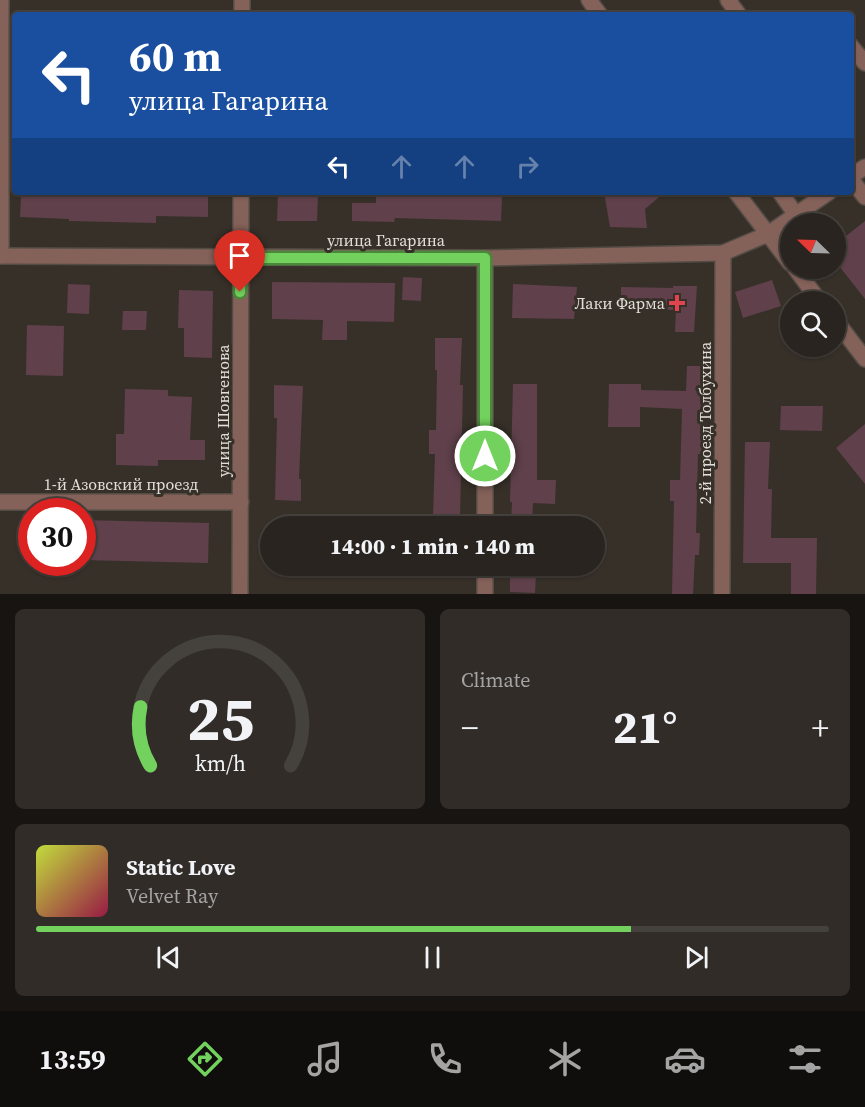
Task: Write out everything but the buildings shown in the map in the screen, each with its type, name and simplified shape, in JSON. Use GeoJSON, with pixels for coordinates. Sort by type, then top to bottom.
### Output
{"type":"FeatureCollection","features":[{"type":"Feature","properties":{"kind":"street"},"geometry":{"type":"LineString","coordinates":[[0,256],[1,0]]}},
{"type":"Feature","properties":{"kind":"street"},"geometry":{"type":"LineString","coordinates":[[854,50],[865,63]]}},
{"type":"Feature","properties":{"kind":"street"},"geometry":{"type":"LineString","coordinates":[[854,182],[865,197]]}},
{"type":"Feature","properties":{"kind":"street","name":"улица Шовгенова"},"geometry":{"type":"LineString","coordinates":[[240,594],[241,195]]}},
{"type":"Feature","properties":{"kind":"street"},"geometry":{"type":"LineString","coordinates":[[738,195],[780,250]]}},
{"type":"Feature","properties":{"kind":"street"},"geometry":{"type":"LineString","coordinates":[[782,195],[795,213]]}},
{"type":"Feature","properties":{"kind":"street","name":"улица Гагарина"},"geometry":{"type":"LineString","coordinates":[[799,213],[825,195]]}},
{"type":"Feature","properties":{"kind":"street","name":"улица Гагарина"},"geometry":{"type":"LineString","coordinates":[[0,256],[485,258],[723,253],[768,234],[780,226]]}},
{"type":"Feature","properties":{"kind":"street","name":"2-й проезд Толбухина"},"geometry":{"type":"LineString","coordinates":[[723,253],[723,594]]}},
{"type":"Feature","properties":{"kind":"street"},"geometry":{"type":"LineString","coordinates":[[485,258],[485,516]]}},
{"type":"Feature","properties":{"kind":"street"},"geometry":{"type":"LineString","coordinates":[[846,334],[865,359]]}},
{"type":"Feature","properties":{"kind":"street","name":"1-й Азовский проезд"},"geometry":{"type":"LineString","coordinates":[[0,502],[241,502]]}},
{"type":"Feature","properties":{"kind":"street"},"geometry":{"type":"LineString","coordinates":[[485,576],[485,594]]}},
{"type":"Feature","properties":{"kind":"place","name":"Лаки Фарма"},"geometry":{"type":"Point","coordinates":[677,303]}},
{"type":"Feature","properties":{"kind":"route"},"geometry":{"type":"LineString","coordinates":[[240,292],[241,258],[485,258],[485,456]]}}]}
